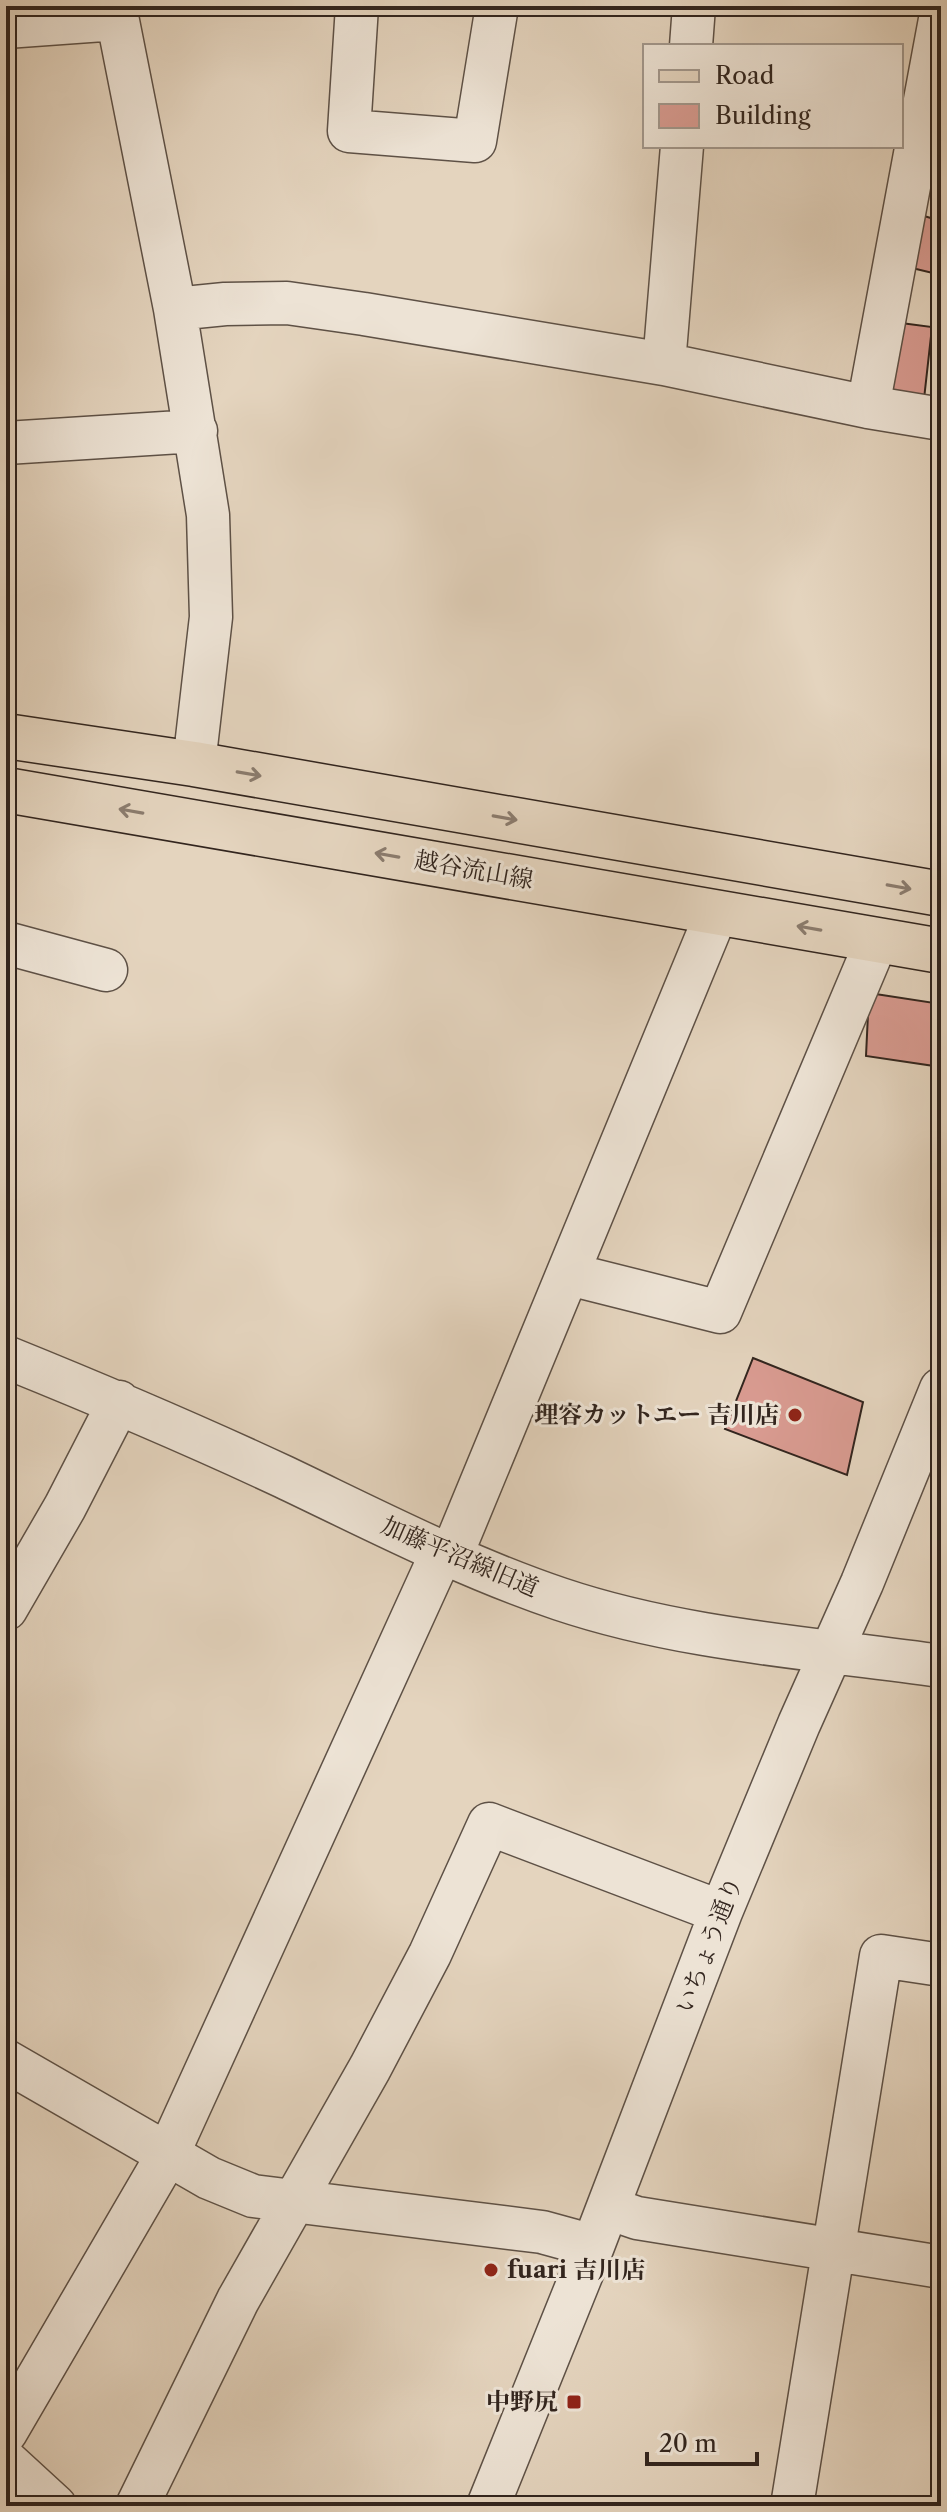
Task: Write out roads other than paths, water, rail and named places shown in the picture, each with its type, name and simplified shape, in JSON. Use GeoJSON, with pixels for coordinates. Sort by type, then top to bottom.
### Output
{"type":"FeatureCollection","features":[{"type":"Feature","properties":{"kind":"main road"},"geometry":{"type":"LineString","coordinates":[[6,736],[194,764],[941,894]]}},
{"type":"Feature","properties":{"kind":"main road","name":"越谷流山線"},"geometry":{"type":"LineString","coordinates":[[6,790],[941,951]]}},
{"type":"Feature","properties":{"kind":"street"},"geometry":{"type":"LineString","coordinates":[[357,6],[349,131],[475,141],[497,6]]}},
{"type":"Feature","properties":{"kind":"street"},"geometry":{"type":"LineString","coordinates":[[691,44],[694,6]]}},
{"type":"Feature","properties":{"kind":"street"},"geometry":{"type":"LineString","coordinates":[[6,27],[116,13],[175,309],[208,515],[211,617],[194,764]]}},
{"type":"Feature","properties":{"kind":"street"},"geometry":{"type":"LineString","coordinates":[[868,407],[941,14]]}},
{"type":"Feature","properties":{"kind":"street"},"geometry":{"type":"LineString","coordinates":[[664,364],[682,148]]}},
{"type":"Feature","properties":{"kind":"street"},"geometry":{"type":"LineString","coordinates":[[175,309],[287,303],[494,334],[664,364],[868,407],[941,419]]}},
{"type":"Feature","properties":{"kind":"street"},"geometry":{"type":"LineString","coordinates":[[6,443],[196,431]]}},
{"type":"Feature","properties":{"kind":"street"},"geometry":{"type":"LineString","coordinates":[[6,2432],[168,2154],[446,1554],[569,1274],[717,912]]}},
{"type":"Feature","properties":{"kind":"street"},"geometry":{"type":"LineString","coordinates":[[569,1274],[720,1312],[877,940]]}},
{"type":"Feature","properties":{"kind":"street"},"geometry":{"type":"LineString","coordinates":[[6,943],[106,970]]}},
{"type":"Feature","properties":{"kind":"street","name":"加藤平沼線旧道"},"geometry":{"type":"LineString","coordinates":[[6,1357],[216,1445],[446,1554],[515,1583],[594,1610],[693,1630],[941,1666]]}},
{"type":"Feature","properties":{"kind":"street","name":"いちょう通り"},"geometry":{"type":"LineString","coordinates":[[488,2506],[608,2208],[721,1912],[941,1389]]}},
{"type":"Feature","properties":{"kind":"street"},"geometry":{"type":"LineString","coordinates":[[6,1609],[65,1507],[119,1402]]}},
{"type":"Feature","properties":{"kind":"street"},"geometry":{"type":"LineString","coordinates":[[137,2506],[238,2300],[370,2068],[424,1966],[489,1824],[721,1912]]}},
{"type":"Feature","properties":{"kind":"street"},"geometry":{"type":"LineString","coordinates":[[792,2506],[881,1956],[941,1965]]}},
{"type":"Feature","properties":{"kind":"street"},"geometry":{"type":"LineString","coordinates":[[6,2061],[209,2178],[253,2196],[542,2232],[593,2246]]}},
{"type":"Feature","properties":{"kind":"street"},"geometry":{"type":"LineString","coordinates":[[608,2208],[637,2218],[941,2267]]}},
{"type":"Feature","properties":{"kind":"street"},"geometry":{"type":"LineString","coordinates":[[6,2461],[55,2506]]}},
{"type":"Feature","properties":{"kind":"place","name":"理容カットエー 吉川店"},"geometry":{"type":"Point","coordinates":[795,1415]}},
{"type":"Feature","properties":{"kind":"place","name":"fuari 吉川店"},"geometry":{"type":"Point","coordinates":[491,2270]}},
{"type":"Feature","properties":{"kind":"place","name":"中野尻"},"geometry":{"type":"Point","coordinates":[574,2402]}}]}
